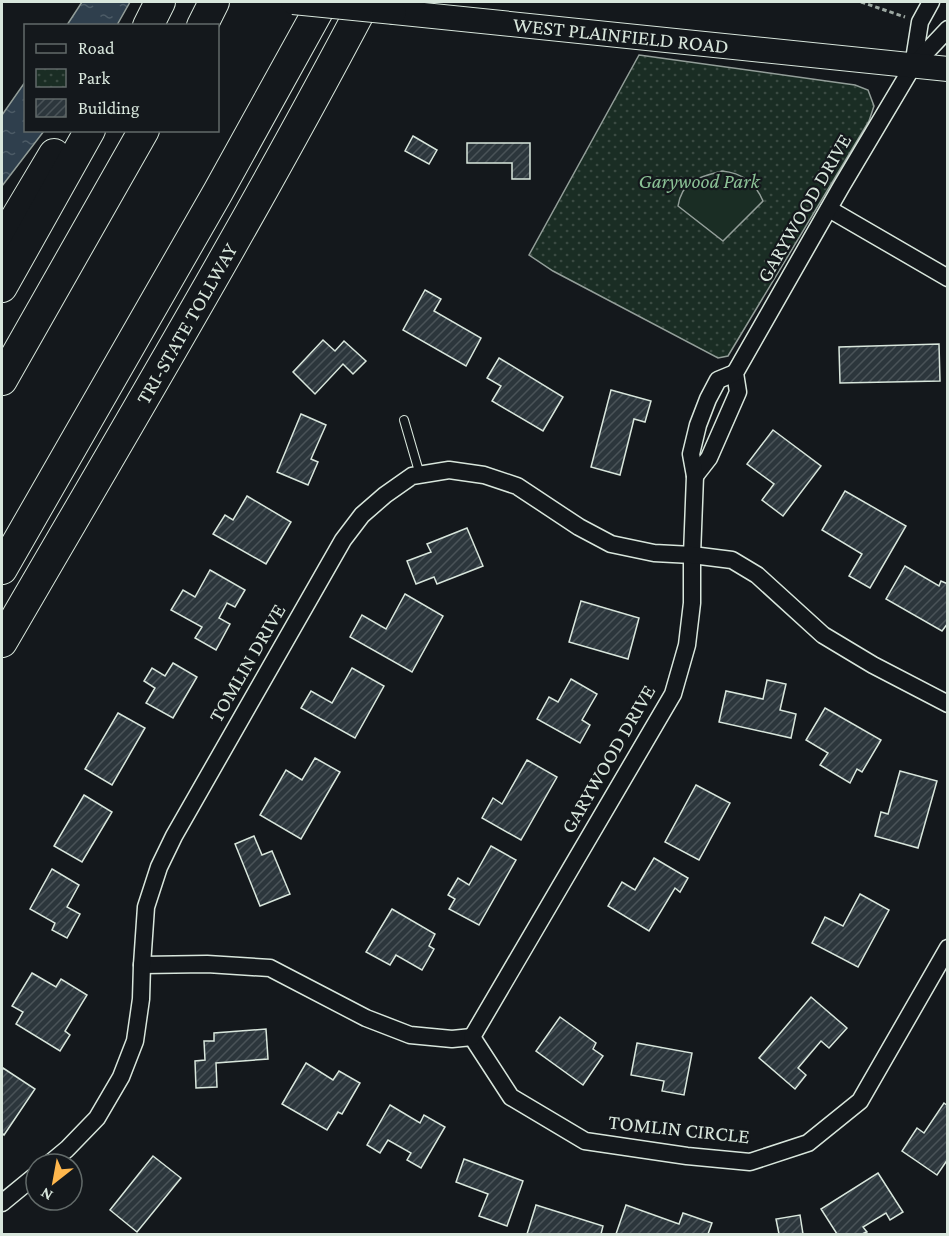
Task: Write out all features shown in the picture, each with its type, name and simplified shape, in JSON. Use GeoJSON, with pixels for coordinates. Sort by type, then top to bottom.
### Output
{"type":"FeatureCollection","features":[{"type":"Feature","properties":{"kind":"highway"},"geometry":{"type":"LineString","coordinates":[[149,24],[160,2]]}},
{"type":"Feature","properties":{"kind":"highway"},"geometry":{"type":"LineString","coordinates":[[203,24],[214,2]]}},
{"type":"Feature","properties":{"kind":"highway","name":"TRI-STATE TOLLWAY"},"geometry":{"type":"LineString","coordinates":[[2,569],[218,192],[323,2]]}},
{"type":"Feature","properties":{"kind":"highway","name":"TRI-STATE TOLLWAY"},"geometry":{"type":"LineString","coordinates":[[2,642],[249,216],[364,2]]}},
{"type":"Feature","properties":{"kind":"highway"},"geometry":{"type":"LineString","coordinates":[[2,241],[67,132]]}},
{"type":"Feature","properties":{"kind":"highway"},"geometry":{"type":"LineString","coordinates":[[2,287],[89,132]]}},
{"type":"Feature","properties":{"kind":"highway"},"geometry":{"type":"LineString","coordinates":[[2,380],[143,132]]}},
{"type":"Feature","properties":{"kind":"main road","name":"WEST PLAINFIELD ROAD"},"geometry":{"type":"LineString","coordinates":[[293,2],[948,69]]}},
{"type":"Feature","properties":{"kind":"street"},"geometry":{"type":"LineString","coordinates":[[913,66],[920,22],[931,2]]}},
{"type":"Feature","properties":{"kind":"street"},"geometry":{"type":"LineString","coordinates":[[913,66],[948,29]]}},
{"type":"Feature","properties":{"kind":"street","name":"GARYWOOD DRIVE"},"geometry":{"type":"LineString","coordinates":[[472,1037],[672,694],[687,645],[692,603],[695,476],[691,454],[698,425],[708,399],[718,380],[735,373],[913,66]]}},
{"type":"Feature","properties":{"kind":"street"},"geometry":{"type":"LineString","coordinates":[[829,209],[948,278]]}},
{"type":"Feature","properties":{"kind":"street","name":"GARYWOOD DRIVE"},"geometry":{"type":"LineString","coordinates":[[695,476],[709,458],[738,392],[735,373]]}},
{"type":"Feature","properties":{"kind":"street","name":"TOMLIN DRIVE"},"geometry":{"type":"LineString","coordinates":[[64,1152],[97,1119],[121,1077],[135,1041],[141,999],[146,907],[159,867],[174,836],[343,540],[362,515],[412,476],[449,470],[484,475],[517,486],[611,544],[654,554],[692,555]]}},
{"type":"Feature","properties":{"kind":"street"},"geometry":{"type":"LineString","coordinates":[[692,555],[732,560],[757,575],[823,635],[873,665],[948,704]]}},
{"type":"Feature","properties":{"kind":"street","name":"TOMLIN CIRCLE"},"geometry":{"type":"LineString","coordinates":[[472,1037],[511,1097],[585,1141],[687,1156],[750,1162],[808,1143],[860,1101],[948,948]]}},
{"type":"Feature","properties":{"kind":"street"},"geometry":{"type":"LineString","coordinates":[[142,965],[207,964],[270,968],[366,1018],[410,1035],[452,1039],[472,1037]]}},
{"type":"Feature","properties":{"kind":"street"},"geometry":{"type":"LineString","coordinates":[[2,1203],[24,1185]]}},
{"type":"Feature","properties":{"kind":"lane"},"geometry":{"type":"LineString","coordinates":[[404,420],[420,475]]}},
{"type":"Feature","properties":{"kind":"path"},"geometry":{"type":"LineString","coordinates":[[861,2],[908,18]]}},
{"type":"Feature","properties":{"kind":"green space","name":"Garywood Park"},"geometry":{"type":"Polygon","coordinates":[[[639,55],[855,85],[868,90],[874,106],[869,121],[728,356],[718,358],[553,271],[529,255],[639,55]]]}},
{"type":"Feature","properties":{"kind":"green space"},"geometry":{"type":"Polygon","coordinates":[[[722,171],[742,176],[752,184],[763,201],[723,241],[678,206],[683,190],[693,181],[722,171]]]}},
{"type":"Feature","properties":{"kind":"water"},"geometry":{"type":"Polygon","coordinates":[[[82,2],[130,2],[118,24],[68,24],[82,2]]]}},
{"type":"Feature","properties":{"kind":"water"},"geometry":{"type":"Polygon","coordinates":[[[24,83],[24,132],[43,132],[2,186],[2,115],[24,83]]]}},
{"type":"Feature","properties":{"kind":"building"},"geometry":{"type":"Polygon","coordinates":[[[413,136],[437,150],[429,164],[405,151],[413,136]]]}},
{"type":"Feature","properties":{"kind":"building"},"geometry":{"type":"Polygon","coordinates":[[[467,143],[530,143],[530,179],[512,179],[512,163],[467,163],[467,143]]]}},
{"type":"Feature","properties":{"kind":"building"},"geometry":{"type":"Polygon","coordinates":[[[425,290],[441,299],[434,311],[481,338],[466,366],[403,330],[425,290]]]}},
{"type":"Feature","properties":{"kind":"building"},"geometry":{"type":"Polygon","coordinates":[[[323,340],[335,351],[344,341],[366,361],[353,374],[343,364],[315,394],[293,372],[323,340]]]}},
{"type":"Feature","properties":{"kind":"building"},"geometry":{"type":"Polygon","coordinates":[[[939,344],[940,381],[840,383],[839,347],[939,344]]]}},
{"type":"Feature","properties":{"kind":"building"},"geometry":{"type":"Polygon","coordinates":[[[499,358],[563,397],[543,431],[492,401],[501,386],[487,378],[499,358]]]}},
{"type":"Feature","properties":{"kind":"building"},"geometry":{"type":"Polygon","coordinates":[[[611,390],[651,401],[645,422],[634,419],[620,475],[591,467],[611,390]]]}},
{"type":"Feature","properties":{"kind":"building"},"geometry":{"type":"Polygon","coordinates":[[[301,414],[326,425],[311,459],[318,462],[308,485],[277,472],[301,414]]]}},
{"type":"Feature","properties":{"kind":"building"},"geometry":{"type":"Polygon","coordinates":[[[773,430],[821,466],[783,516],[762,500],[774,484],[747,464],[773,430]]]}},
{"type":"Feature","properties":{"kind":"building"},"geometry":{"type":"Polygon","coordinates":[[[845,491],[906,526],[870,588],[849,576],[862,554],[822,530],[845,491]]]}},
{"type":"Feature","properties":{"kind":"building"},"geometry":{"type":"Polygon","coordinates":[[[247,496],[291,522],[266,564],[213,534],[225,515],[233,520],[247,496]]]}},
{"type":"Feature","properties":{"kind":"building"},"geometry":{"type":"Polygon","coordinates":[[[467,528],[483,566],[437,584],[434,577],[416,584],[407,561],[431,552],[427,544],[467,528]]]}},
{"type":"Feature","properties":{"kind":"building"},"geometry":{"type":"Polygon","coordinates":[[[905,566],[939,586],[941,581],[948,584],[948,623],[942,631],[886,599],[905,566]]]}},
{"type":"Feature","properties":{"kind":"building"},"geometry":{"type":"Polygon","coordinates":[[[210,570],[245,590],[235,607],[227,603],[219,618],[230,624],[216,650],[195,638],[202,627],[171,610],[183,590],[195,597],[210,570]]]}},
{"type":"Feature","properties":{"kind":"building"},"geometry":{"type":"Polygon","coordinates":[[[405,594],[443,616],[412,672],[350,637],[362,615],[386,629],[405,594]]]}},
{"type":"Feature","properties":{"kind":"building"},"geometry":{"type":"Polygon","coordinates":[[[581,601],[639,618],[628,659],[569,642],[581,601]]]}},
{"type":"Feature","properties":{"kind":"building"},"geometry":{"type":"Polygon","coordinates":[[[173,663],[197,677],[173,718],[146,703],[155,688],[144,681],[152,668],[165,676],[173,663]]]}},
{"type":"Feature","properties":{"kind":"building"},"geometry":{"type":"Polygon","coordinates":[[[352,668],[384,686],[355,738],[301,708],[311,691],[332,703],[352,668]]]}},
{"type":"Feature","properties":{"kind":"building"},"geometry":{"type":"Polygon","coordinates":[[[571,679],[597,694],[582,720],[590,725],[580,743],[537,719],[549,697],[558,702],[571,679]]]}},
{"type":"Feature","properties":{"kind":"building"},"geometry":{"type":"Polygon","coordinates":[[[767,680],[786,684],[780,710],[796,714],[791,738],[719,722],[726,691],[763,699],[767,680]]]}},
{"type":"Feature","properties":{"kind":"building"},"geometry":{"type":"Polygon","coordinates":[[[825,708],[881,740],[862,772],[857,769],[850,783],[820,765],[828,753],[806,740],[825,708]]]}},
{"type":"Feature","properties":{"kind":"building"},"geometry":{"type":"Polygon","coordinates":[[[118,713],[145,728],[112,785],[85,769],[118,713]]]}},
{"type":"Feature","properties":{"kind":"building"},"geometry":{"type":"Polygon","coordinates":[[[315,758],[340,772],[301,839],[260,815],[286,770],[302,780],[315,758]]]}},
{"type":"Feature","properties":{"kind":"building"},"geometry":{"type":"Polygon","coordinates":[[[527,760],[557,777],[521,840],[482,818],[493,798],[502,804],[527,760]]]}},
{"type":"Feature","properties":{"kind":"building"},"geometry":{"type":"Polygon","coordinates":[[[900,771],[937,781],[918,848],[875,836],[881,812],[888,814],[900,771]]]}},
{"type":"Feature","properties":{"kind":"building"},"geometry":{"type":"Polygon","coordinates":[[[696,785],[730,803],[699,860],[665,842],[696,785]]]}},
{"type":"Feature","properties":{"kind":"building"},"geometry":{"type":"Polygon","coordinates":[[[84,795],[112,812],[82,862],[54,846],[84,795]]]}},
{"type":"Feature","properties":{"kind":"building"},"geometry":{"type":"Polygon","coordinates":[[[254,836],[262,855],[272,851],[290,894],[260,906],[235,844],[254,836]]]}},
{"type":"Feature","properties":{"kind":"building"},"geometry":{"type":"Polygon","coordinates":[[[491,846],[516,860],[479,925],[449,909],[455,899],[448,895],[458,878],[469,885],[491,846]]]}},
{"type":"Feature","properties":{"kind":"building"},"geometry":{"type":"Polygon","coordinates":[[[654,858],[688,878],[680,892],[675,888],[649,931],[608,906],[622,882],[635,890],[654,858]]]}},
{"type":"Feature","properties":{"kind":"building"},"geometry":{"type":"Polygon","coordinates":[[[52,869],[79,885],[67,907],[80,914],[67,938],[52,930],[55,923],[30,909],[52,869]]]}},
{"type":"Feature","properties":{"kind":"building"},"geometry":{"type":"Polygon","coordinates":[[[860,894],[889,910],[858,967],[812,943],[825,917],[843,926],[860,894]]]}},
{"type":"Feature","properties":{"kind":"building"},"geometry":{"type":"Polygon","coordinates":[[[392,909],[435,934],[429,946],[434,949],[422,970],[396,955],[390,965],[366,952],[392,909]]]}},
{"type":"Feature","properties":{"kind":"building"},"geometry":{"type":"Polygon","coordinates":[[[32,973],[56,987],[61,979],[87,995],[65,1031],[70,1035],[60,1051],[16,1024],[23,1012],[12,1006],[32,973]]]}},
{"type":"Feature","properties":{"kind":"building"},"geometry":{"type":"Polygon","coordinates":[[[811,997],[847,1028],[829,1048],[821,1041],[798,1068],[806,1075],[795,1089],[759,1058],[811,997]]]}},
{"type":"Feature","properties":{"kind":"building"},"geometry":{"type":"Polygon","coordinates":[[[560,1017],[596,1043],[593,1049],[603,1056],[583,1085],[536,1051],[560,1017]]]}},
{"type":"Feature","properties":{"kind":"building"},"geometry":{"type":"Polygon","coordinates":[[[266,1029],[268,1059],[216,1063],[217,1087],[196,1088],[195,1061],[205,1060],[204,1041],[214,1041],[214,1033],[266,1029]]]}},
{"type":"Feature","properties":{"kind":"building"},"geometry":{"type":"Polygon","coordinates":[[[637,1043],[692,1053],[684,1095],[662,1091],[664,1081],[631,1075],[637,1043]]]}},
{"type":"Feature","properties":{"kind":"building"},"geometry":{"type":"Polygon","coordinates":[[[306,1063],[333,1080],[339,1071],[360,1083],[342,1114],[338,1112],[327,1130],[282,1104],[306,1063]]]}},
{"type":"Feature","properties":{"kind":"building"},"geometry":{"type":"Polygon","coordinates":[[[3,1068],[35,1089],[4,1135],[2,1133],[3,1068]]]}},
{"type":"Feature","properties":{"kind":"building"},"geometry":{"type":"Polygon","coordinates":[[[944,1103],[948,1106],[948,1159],[937,1175],[902,1151],[917,1128],[924,1133],[944,1103]]]}},
{"type":"Feature","properties":{"kind":"building"},"geometry":{"type":"Polygon","coordinates":[[[390,1105],[420,1123],[424,1115],[445,1127],[421,1168],[407,1160],[411,1153],[388,1140],[380,1153],[367,1145],[390,1105]]]}},
{"type":"Feature","properties":{"kind":"building"},"geometry":{"type":"Polygon","coordinates":[[[153,1156],[181,1178],[137,1232],[110,1210],[153,1156]]]}},
{"type":"Feature","properties":{"kind":"building"},"geometry":{"type":"Polygon","coordinates":[[[464,1159],[523,1181],[507,1226],[479,1216],[488,1194],[456,1182],[464,1159]]]}},
{"type":"Feature","properties":{"kind":"building"},"geometry":{"type":"Polygon","coordinates":[[[878,1173],[903,1212],[890,1220],[886,1213],[863,1227],[867,1232],[862,1234],[837,1234],[821,1209],[878,1173]]]}},
{"type":"Feature","properties":{"kind":"building"},"geometry":{"type":"Polygon","coordinates":[[[536,1205],[603,1226],[601,1234],[527,1234],[536,1205]]]}},
{"type":"Feature","properties":{"kind":"building"},"geometry":{"type":"Polygon","coordinates":[[[626,1205],[679,1224],[683,1213],[712,1223],[708,1234],[616,1234],[626,1205]]]}},
{"type":"Feature","properties":{"kind":"building"},"geometry":{"type":"Polygon","coordinates":[[[800,1215],[803,1234],[779,1234],[776,1219],[800,1215]]]}}]}
